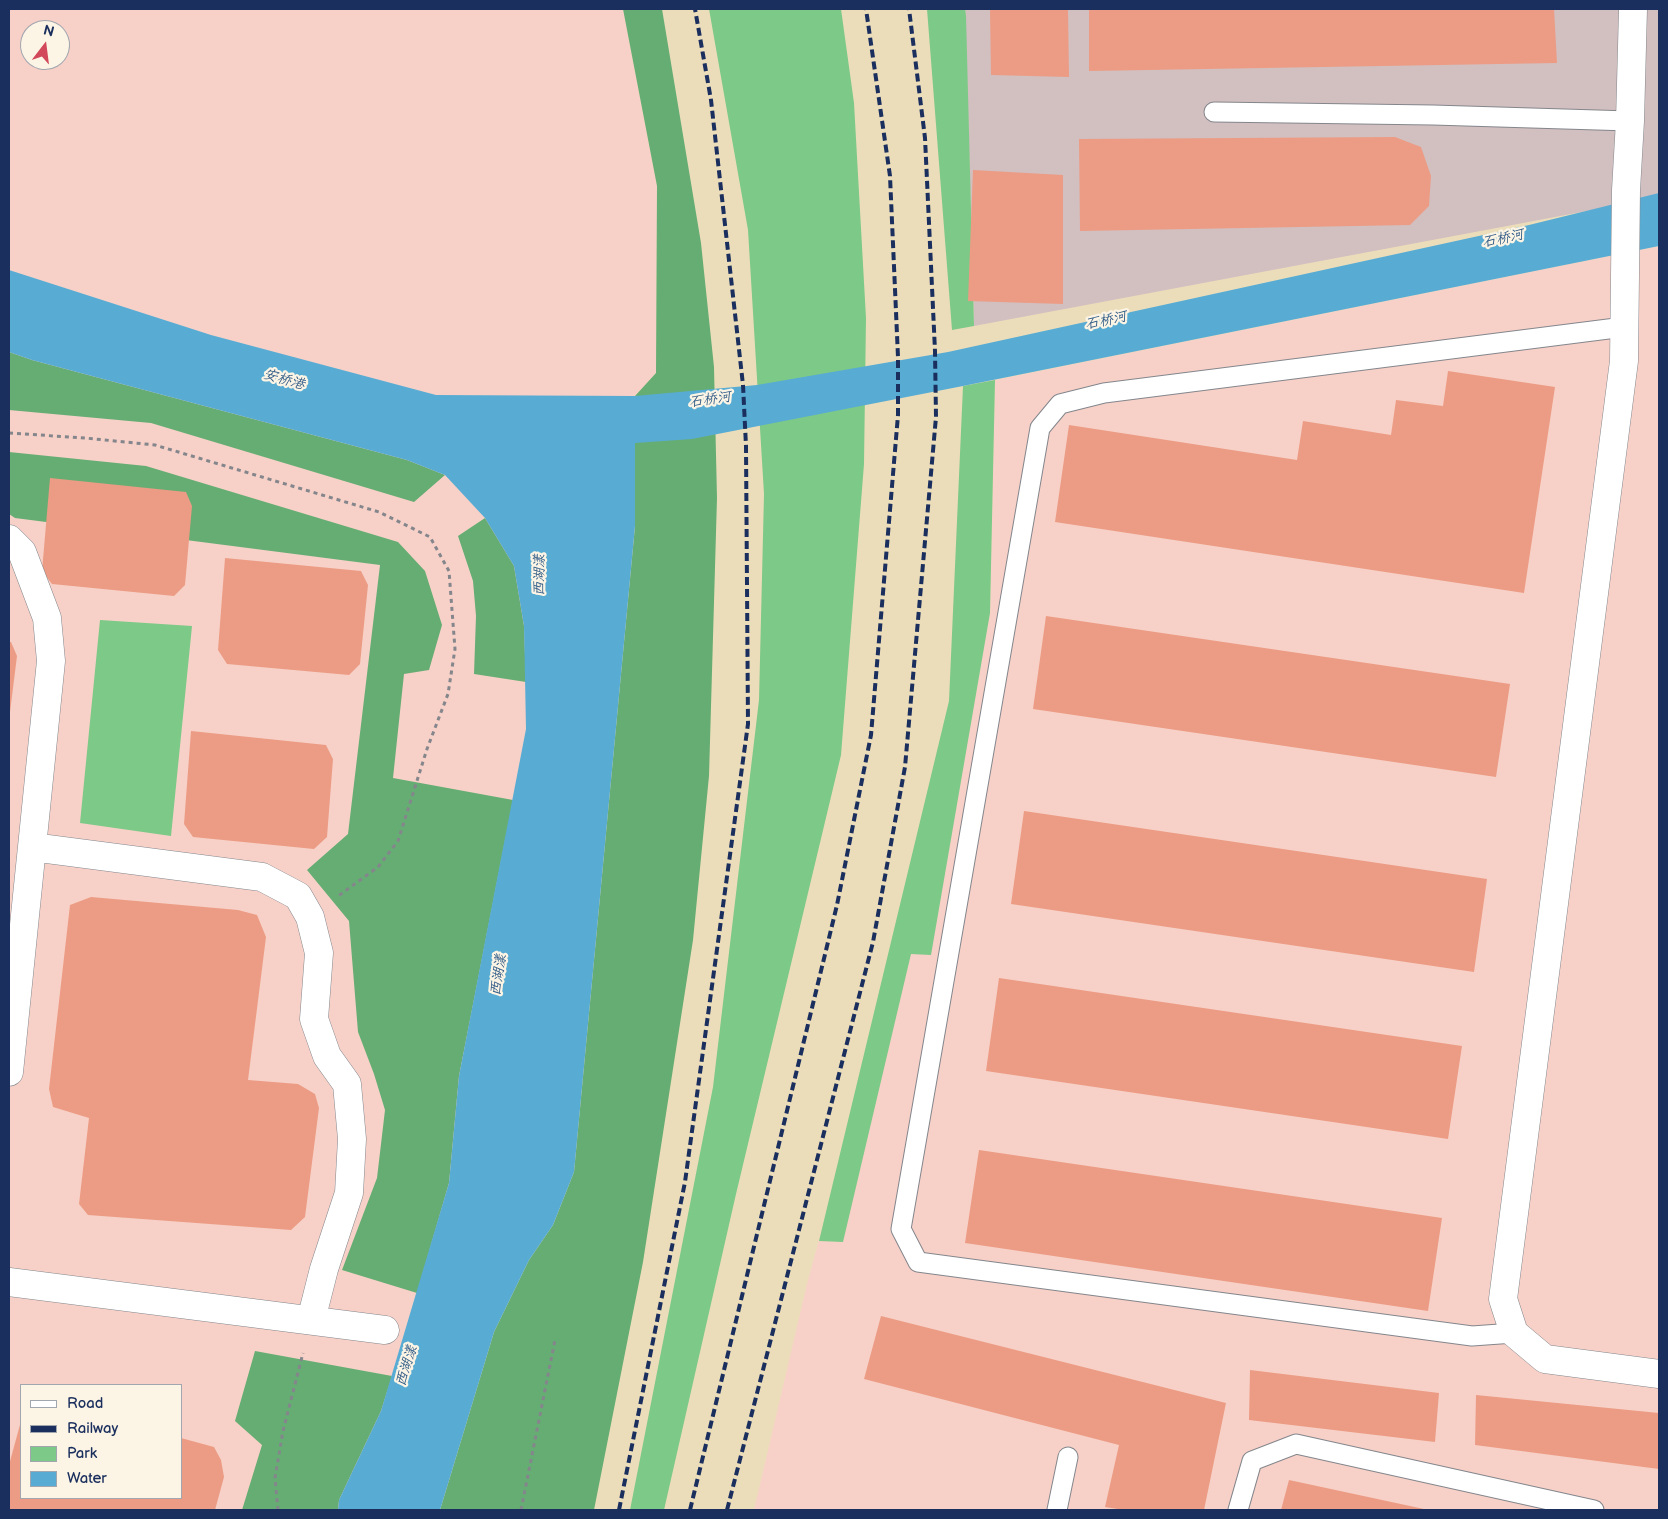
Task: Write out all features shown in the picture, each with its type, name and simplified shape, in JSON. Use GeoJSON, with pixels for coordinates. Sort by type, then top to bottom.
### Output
{"type":"FeatureCollection","features":[{"type":"Feature","properties":{"kind":"street"},"geometry":{"type":"LineString","coordinates":[[1633,9],[1626,190],[1624,361],[1503,1299],[1514,1333],[1545,1359],[1659,1374]]}},
{"type":"Feature","properties":{"kind":"street"},"geometry":{"type":"LineString","coordinates":[[9,539],[22,552],[47,618],[51,661],[9,1072]]}},
{"type":"Feature","properties":{"kind":"street"},"geometry":{"type":"LineString","coordinates":[[32,847],[262,877],[298,896],[310,917],[319,953],[314,1019],[327,1056],[346,1084],[352,1139],[349,1193],[324,1269],[310,1320]]}},
{"type":"Feature","properties":{"kind":"street"},"geometry":{"type":"LineString","coordinates":[[9,1282],[384,1330]]}},
{"type":"Feature","properties":{"kind":"lane"},"geometry":{"type":"LineString","coordinates":[[1214,112],[1434,115],[1630,121]]}},
{"type":"Feature","properties":{"kind":"lane"},"geometry":{"type":"LineString","coordinates":[[1514,1333],[1472,1336],[918,1262],[901,1229],[1040,428],[1060,404],[1104,393],[1624,327]]}},
{"type":"Feature","properties":{"kind":"lane"},"geometry":{"type":"LineString","coordinates":[[1238,1510],[1252,1461],[1296,1444],[1594,1510]]}},
{"type":"Feature","properties":{"kind":"lane"},"geometry":{"type":"LineString","coordinates":[[1057,1510],[1068,1457]]}},
{"type":"Feature","properties":{"kind":"path"},"geometry":{"type":"LineString","coordinates":[[9,433],[156,445],[379,512],[430,537],[448,571],[455,650],[448,694],[427,749],[398,841],[378,867],[310,917]]}},
{"type":"Feature","properties":{"kind":"path"},"geometry":{"type":"LineString","coordinates":[[278,1510],[275,1478],[283,1431],[310,1320]]}},
{"type":"Feature","properties":{"kind":"path"},"geometry":{"type":"LineString","coordinates":[[521,1510],[555,1340]]}},
{"type":"Feature","properties":{"kind":"shaded area"},"geometry":{"type":"Polygon","coordinates":[[[9,9],[623,9],[657,186],[656,373],[635,396],[410,1510],[9,1510],[9,9]]]}},
{"type":"Feature","properties":{"kind":"shaded area"},"geometry":{"type":"Polygon","coordinates":[[[965,9],[1659,9],[1658,195],[1603,208],[974,326],[965,9]]]}},
{"type":"Feature","properties":{"kind":"shaded area"},"geometry":{"type":"Polygon","coordinates":[[[1659,246],[1659,1510],[754,1510],[807,1284],[990,613],[995,380],[1659,246]]]}},
{"type":"Feature","properties":{"kind":"green space"},"geometry":{"type":"Polygon","coordinates":[[[623,9],[662,9],[701,243],[714,367],[717,498],[709,776],[693,940],[643,1262],[594,1510],[440,1510],[494,1332],[529,1260],[553,1225],[574,1172],[635,526],[635,396],[656,373],[657,186],[623,9]]]}},
{"type":"Feature","properties":{"kind":"green space"},"geometry":{"type":"Polygon","coordinates":[[[709,9],[841,9],[854,103],[866,318],[864,464],[841,755],[736,1194],[664,1510],[630,1510],[713,1087],[759,700],[764,494],[748,230],[709,9]]]}},
{"type":"Feature","properties":{"kind":"green space"},"geometry":{"type":"Polygon","coordinates":[[[927,9],[965,9],[966,16],[974,326],[952,330],[927,9]]]}},
{"type":"Feature","properties":{"kind":"green space"},"geometry":{"type":"Polygon","coordinates":[[[9,352],[32,360],[407,460],[445,475],[414,502],[151,423],[9,410],[9,352]]]}},
{"type":"Feature","properties":{"kind":"green space"},"geometry":{"type":"Polygon","coordinates":[[[995,380],[990,613],[931,955],[911,954],[843,1242],[819,1241],[949,701],[963,386],[995,380]]]}},
{"type":"Feature","properties":{"kind":"green space"},"geometry":{"type":"Polygon","coordinates":[[[9,452],[146,466],[398,542],[425,571],[442,625],[429,670],[404,674],[393,778],[513,800],[459,1076],[449,1183],[417,1293],[342,1270],[377,1178],[385,1110],[358,1032],[349,921],[307,870],[348,834],[380,565],[15,518],[9,514],[9,452]]]}},
{"type":"Feature","properties":{"kind":"green space"},"geometry":{"type":"Polygon","coordinates":[[[485,518],[514,566],[524,626],[526,682],[474,674],[476,616],[473,581],[458,536],[485,518]]]}},
{"type":"Feature","properties":{"kind":"green space"},"geometry":{"type":"Polygon","coordinates":[[[100,620],[192,626],[171,836],[80,823],[100,620]]]}},
{"type":"Feature","properties":{"kind":"green space"},"geometry":{"type":"Polygon","coordinates":[[[255,1351],[392,1376],[381,1411],[339,1500],[338,1510],[242,1510],[262,1445],[235,1421],[255,1351]]]}},
{"type":"Feature","properties":{"kind":"water"},"geometry":{"type":"Polygon","coordinates":[[[1659,193],[1659,246],[692,439],[635,443],[635,526],[574,1172],[553,1225],[529,1260],[494,1332],[440,1510],[338,1510],[339,1500],[381,1411],[449,1183],[459,1076],[526,729],[524,626],[514,566],[485,518],[445,475],[407,460],[32,360],[9,352],[9,270],[211,335],[436,395],[635,396],[757,385],[948,352],[1529,225],[1659,193]]]}},
{"type":"Feature","properties":{"kind":"building"},"geometry":{"type":"Polygon","coordinates":[[[990,9],[1068,9],[1069,77],[991,75],[990,9]]]}},
{"type":"Feature","properties":{"kind":"building"},"geometry":{"type":"Polygon","coordinates":[[[1089,9],[1554,9],[1557,63],[1089,71],[1089,9]]]}},
{"type":"Feature","properties":{"kind":"building"},"geometry":{"type":"Polygon","coordinates":[[[1395,137],[1421,147],[1431,176],[1429,206],[1410,225],[1080,231],[1079,139],[1395,137]]]}},
{"type":"Feature","properties":{"kind":"building"},"geometry":{"type":"Polygon","coordinates":[[[973,170],[1063,175],[1063,304],[968,301],[973,170]]]}},
{"type":"Feature","properties":{"kind":"building"},"geometry":{"type":"Polygon","coordinates":[[[1448,371],[1555,387],[1524,593],[1055,522],[1069,425],[1297,460],[1303,421],[1391,435],[1396,400],[1443,406],[1448,371]]]}},
{"type":"Feature","properties":{"kind":"building"},"geometry":{"type":"Polygon","coordinates":[[[50,478],[186,492],[192,506],[185,585],[174,596],[52,584],[42,571],[50,478]]]}},
{"type":"Feature","properties":{"kind":"building"},"geometry":{"type":"Polygon","coordinates":[[[225,558],[361,571],[368,585],[360,664],[349,675],[227,664],[218,650],[225,558]]]}},
{"type":"Feature","properties":{"kind":"building"},"geometry":{"type":"Polygon","coordinates":[[[1046,616],[1510,684],[1496,777],[1033,709],[1046,616]]]}},
{"type":"Feature","properties":{"kind":"building"},"geometry":{"type":"Polygon","coordinates":[[[9,642],[11,642],[17,656],[10,712],[9,712],[9,642]]]}},
{"type":"Feature","properties":{"kind":"building"},"geometry":{"type":"Polygon","coordinates":[[[191,731],[326,745],[333,759],[327,837],[314,849],[193,837],[184,824],[191,731]]]}},
{"type":"Feature","properties":{"kind":"building"},"geometry":{"type":"Polygon","coordinates":[[[1024,811],[1487,879],[1474,972],[1011,904],[1024,811]]]}},
{"type":"Feature","properties":{"kind":"building"},"geometry":{"type":"Polygon","coordinates":[[[91,897],[238,910],[257,915],[266,937],[248,1080],[298,1084],[315,1094],[319,1108],[305,1217],[291,1230],[88,1215],[79,1204],[89,1118],[53,1107],[49,1089],[70,905],[91,897]]]}},
{"type":"Feature","properties":{"kind":"building"},"geometry":{"type":"Polygon","coordinates":[[[999,978],[1462,1046],[1448,1139],[986,1071],[999,978]]]}},
{"type":"Feature","properties":{"kind":"building"},"geometry":{"type":"Polygon","coordinates":[[[979,1150],[1442,1218],[1428,1311],[965,1243],[979,1150]]]}},
{"type":"Feature","properties":{"kind":"building"},"geometry":{"type":"Polygon","coordinates":[[[881,1316],[1226,1403],[1204,1510],[1124,1510],[1105,1507],[1119,1445],[864,1379],[881,1316]]]}},
{"type":"Feature","properties":{"kind":"building"},"geometry":{"type":"Polygon","coordinates":[[[1250,1370],[1439,1393],[1435,1442],[1249,1420],[1250,1370]]]}},
{"type":"Feature","properties":{"kind":"building"},"geometry":{"type":"Polygon","coordinates":[[[1476,1395],[1659,1413],[1659,1469],[1475,1445],[1476,1395]]]}},
{"type":"Feature","properties":{"kind":"building"},"geometry":{"type":"Polygon","coordinates":[[[20,1425],[20,1499],[182,1499],[182,1438],[214,1447],[221,1460],[224,1477],[215,1510],[9,1510],[9,1465],[20,1425]]]}},
{"type":"Feature","properties":{"kind":"building"},"geometry":{"type":"Polygon","coordinates":[[[1289,1480],[1424,1509],[1281,1510],[1289,1480]]]}},
{"type":"Feature","properties":{"kind":"railway"},"geometry":{"type":"LineString","coordinates":[[619,1510],[685,1182],[748,724],[746,446],[743,385],[711,100],[695,9]]}},
{"type":"Feature","properties":{"kind":"railway"},"geometry":{"type":"LineString","coordinates":[[690,1510],[837,905],[871,735],[898,415],[898,357],[890,176],[866,9]]}},
{"type":"Feature","properties":{"kind":"railway"},"geometry":{"type":"LineString","coordinates":[[727,1510],[873,942],[905,767],[936,417],[935,351],[925,138],[909,9]]}},
{"type":"Feature","properties":{"kind":"water label","name":"石桥河"},"geometry":{"type":"Point","coordinates":[1503,239]}},
{"type":"Feature","properties":{"kind":"water label","name":"石桥河"},"geometry":{"type":"Point","coordinates":[1106,321]}},
{"type":"Feature","properties":{"kind":"water label","name":"安桥港"},"geometry":{"type":"Point","coordinates":[284,380]}},
{"type":"Feature","properties":{"kind":"water label","name":"石桥河"},"geometry":{"type":"Point","coordinates":[710,400]}},
{"type":"Feature","properties":{"kind":"water label","name":"西湖漾"},"geometry":{"type":"Point","coordinates":[540,575]}},
{"type":"Feature","properties":{"kind":"water label","name":"西湖漾"},"geometry":{"type":"Point","coordinates":[499,975]}},
{"type":"Feature","properties":{"kind":"water label","name":"西湖漾"},"geometry":{"type":"Point","coordinates":[407,1366]}}]}
